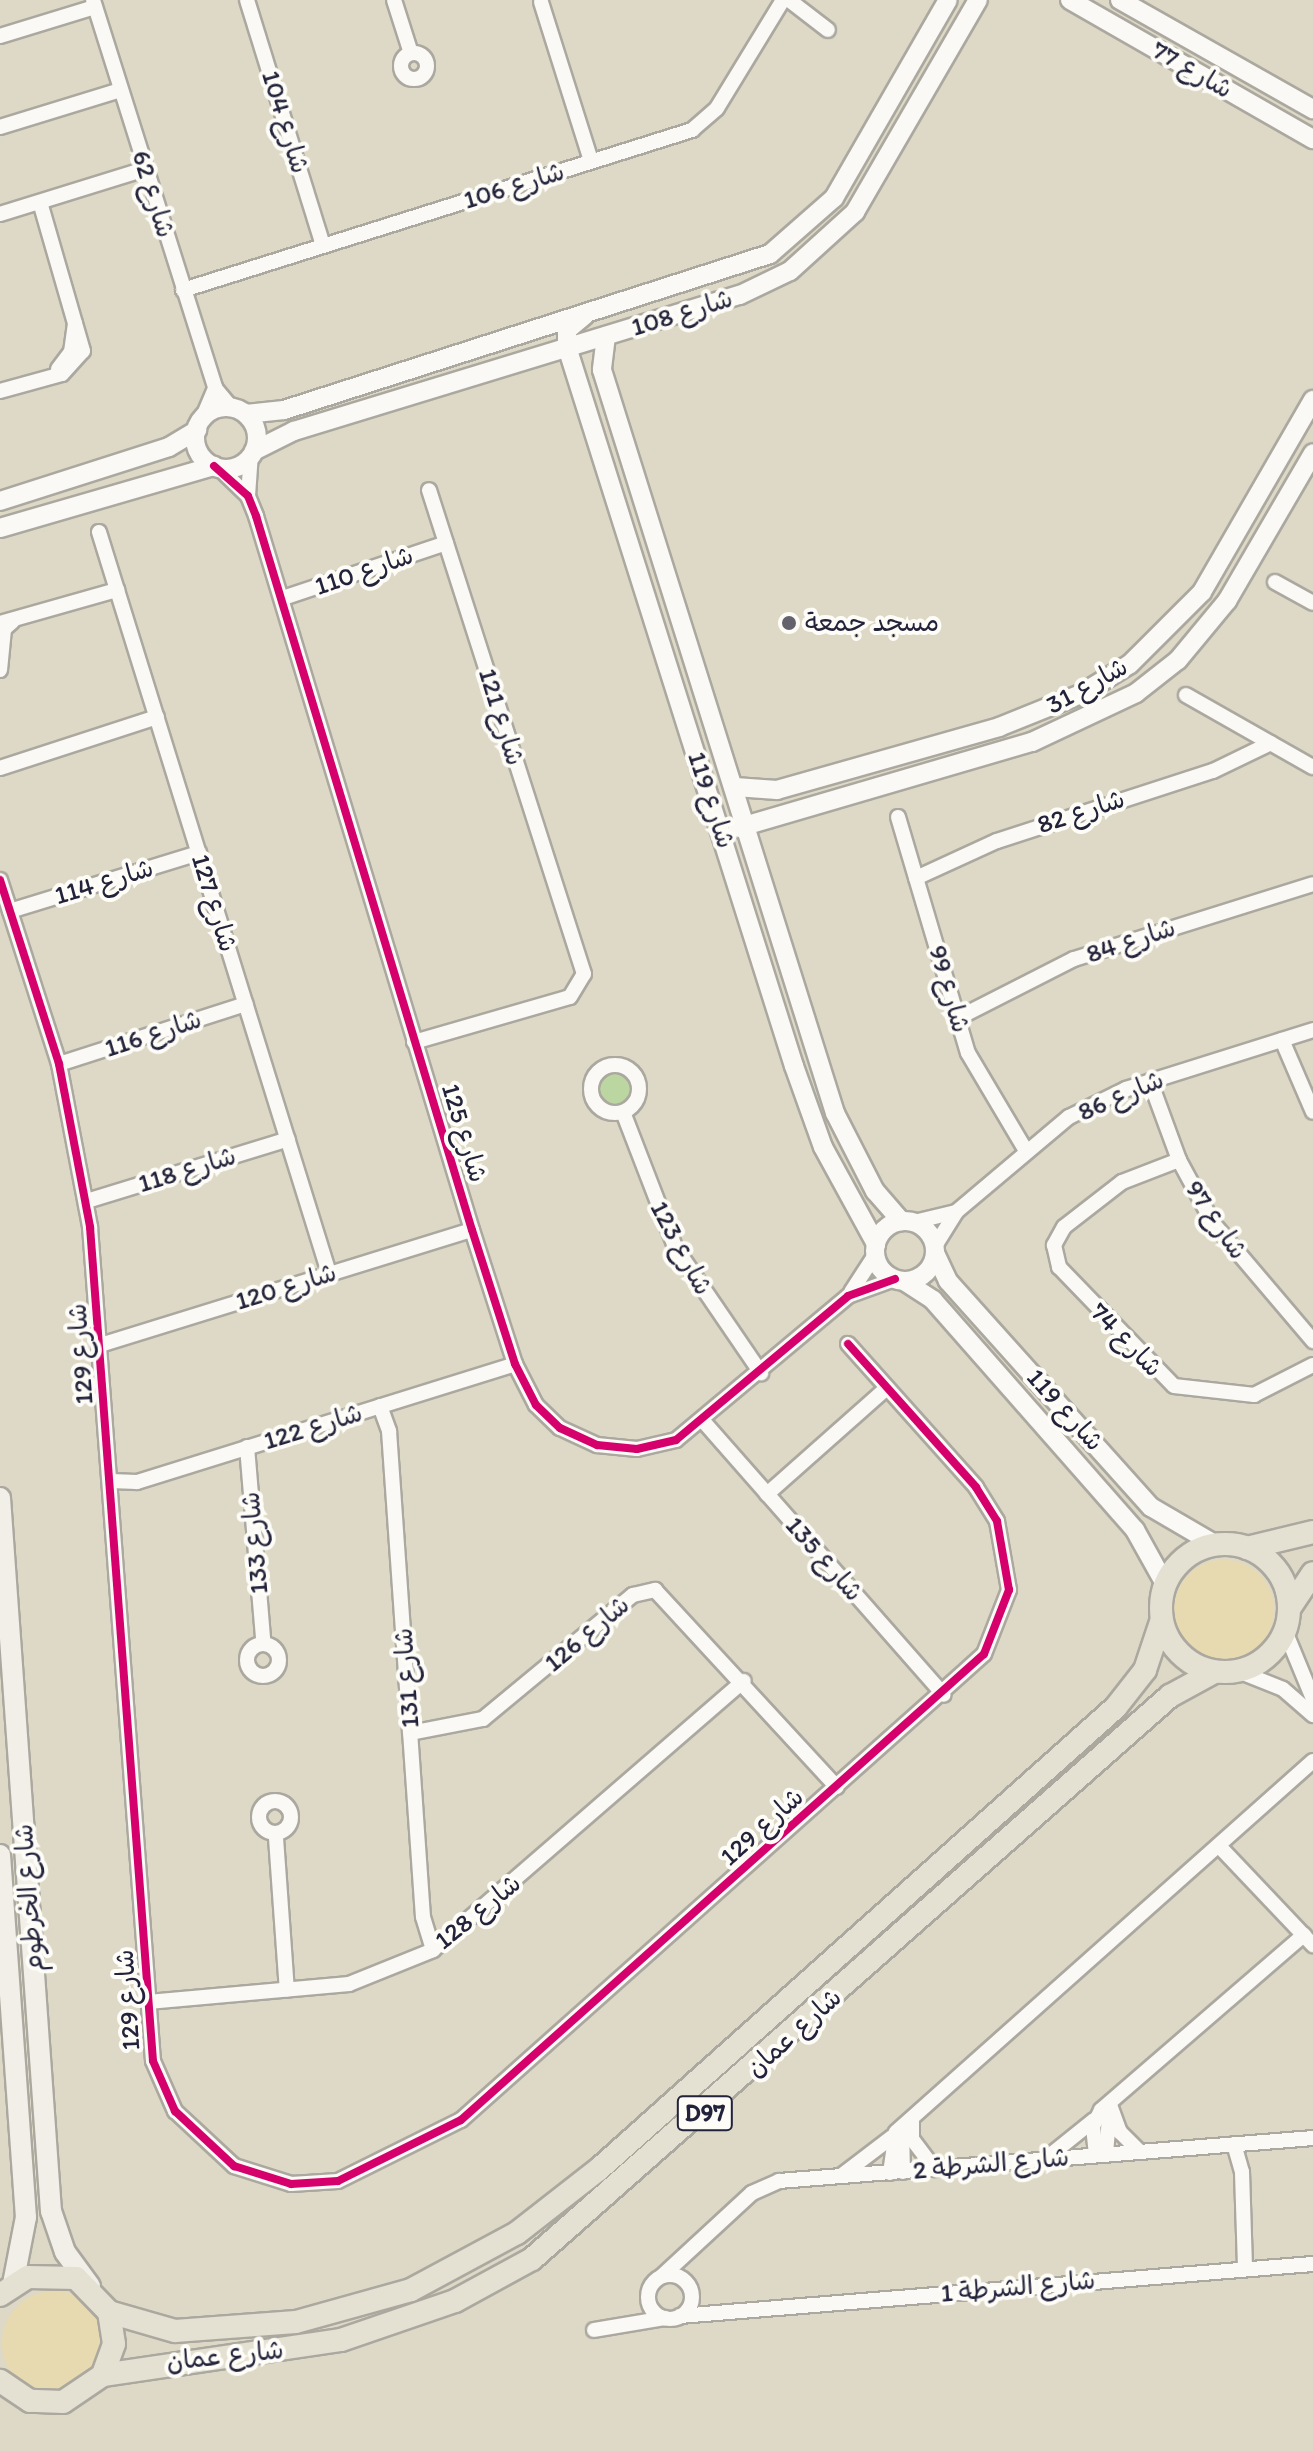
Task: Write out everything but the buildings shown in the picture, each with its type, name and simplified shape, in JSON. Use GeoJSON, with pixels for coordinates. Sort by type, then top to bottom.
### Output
{"type":"FeatureCollection","features":[{"type":"Feature","properties":{"kind":"main road","name":"شارع الخرطوم"},"geometry":{"type":"LineString","coordinates":[[0,1498],[51,2211],[65,2252],[90,2286]]}},
{"type":"Feature","properties":{"kind":"main road"},"geometry":{"type":"LineString","coordinates":[[1313,1532],[1247,1548],[1216,1545],[1191,1554],[1165,1584],[1161,1622],[1186,1660],[1214,1672],[1238,1671],[1271,1653],[1313,1573]]}},
{"type":"Feature","properties":{"kind":"main road"},"geometry":{"type":"LineString","coordinates":[[1247,1548],[1273,1566],[1287,1620]]}},
{"type":"Feature","properties":{"kind":"main road","name":"شارع عمان"},"geometry":{"type":"LineString","coordinates":[[109,2312],[175,2331],[310,2319],[411,2290],[517,2233],[592,2175],[1116,1707],[1145,1670],[1161,1622]]}},
{"type":"Feature","properties":{"kind":"main road","name":"شارع عمان"},"geometry":{"type":"LineString","coordinates":[[103,2375],[341,2340],[455,2301],[532,2259],[1170,1696],[1214,1672]]}},
{"type":"Feature","properties":{"kind":"main road","name":"شارع الخرطوم"},"geometry":{"type":"LineString","coordinates":[[0,1855],[26,2217],[6,2290]]}},
{"type":"Feature","properties":{"kind":"main road"},"geometry":{"type":"LineString","coordinates":[[1,2383],[47,2403],[79,2396],[103,2375],[114,2344],[109,2312],[90,2286],[44,2273],[6,2290]]}},
{"type":"Feature","properties":{"kind":"street","name":"شارع 104"},"geometry":{"type":"LineString","coordinates":[[247,0],[323,245]]}},
{"type":"Feature","properties":{"kind":"street"},"geometry":{"type":"LineString","coordinates":[[394,0],[410,50]]}},
{"type":"Feature","properties":{"kind":"street","name":"شارع 106"},"geometry":{"type":"LineString","coordinates":[[183,290],[591,161],[705,121],[783,0]]}},
{"type":"Feature","properties":{"kind":"street"},"geometry":{"type":"LineString","coordinates":[[789,0],[828,30]]}},
{"type":"Feature","properties":{"kind":"street","name":"شارع 108"},"geometry":{"type":"LineString","coordinates":[[239,411],[284,410],[743,267],[793,239],[834,198],[948,0]]}},
{"type":"Feature","properties":{"kind":"street","name":"شارع 108"},"geometry":{"type":"LineString","coordinates":[[252,454],[294,431],[748,292],[808,260],[847,223],[978,0]]}},
{"type":"Feature","properties":{"kind":"street","name":"شارع 77"},"geometry":{"type":"LineString","coordinates":[[1070,0],[1313,139]]}},
{"type":"Feature","properties":{"kind":"street","name":"شارع 77"},"geometry":{"type":"LineString","coordinates":[[1120,0],[1313,109]]}},
{"type":"Feature","properties":{"kind":"street"},"geometry":{"type":"LineString","coordinates":[[540,1],[591,161]]}},
{"type":"Feature","properties":{"kind":"street"},"geometry":{"type":"LineString","coordinates":[[0,36],[94,4]]}},
{"type":"Feature","properties":{"kind":"street","name":"شارع 62"},"geometry":{"type":"LineString","coordinates":[[94,4],[215,388],[239,411]]}},
{"type":"Feature","properties":{"kind":"street"},"geometry":{"type":"LineString","coordinates":[[1179,63],[1215,75],[1230,63]]}},
{"type":"Feature","properties":{"kind":"street"},"geometry":{"type":"LineString","coordinates":[[0,127],[120,90]]}},
{"type":"Feature","properties":{"kind":"street"},"geometry":{"type":"LineString","coordinates":[[1295,99],[1313,91]]}},
{"type":"Feature","properties":{"kind":"street"},"geometry":{"type":"LineString","coordinates":[[892,99],[908,105],[903,131]]}},
{"type":"Feature","properties":{"kind":"street"},"geometry":{"type":"LineString","coordinates":[[0,214],[145,169]]}},
{"type":"Feature","properties":{"kind":"street"},"geometry":{"type":"LineString","coordinates":[[0,391],[44,377],[71,352],[75,310],[40,202]]}},
{"type":"Feature","properties":{"kind":"street"},"geometry":{"type":"LineString","coordinates":[[567,347],[567,330],[585,315]]}},
{"type":"Feature","properties":{"kind":"street","name":"شارع 119"},"geometry":{"type":"LineString","coordinates":[[606,336],[602,370],[835,1113],[875,1191],[935,1250],[948,1281],[1151,1507],[1216,1545]]}},
{"type":"Feature","properties":{"kind":"street","name":"شارع 119"},"geometry":{"type":"LineString","coordinates":[[567,347],[812,1118],[876,1249],[900,1280],[933,1300],[1135,1530],[1165,1584]]}},
{"type":"Feature","properties":{"kind":"street"},"geometry":{"type":"LineString","coordinates":[[215,388],[199,425],[197,447],[216,467]]}},
{"type":"Feature","properties":{"kind":"street","name":"شارع 31"},"geometry":{"type":"LineString","coordinates":[[735,787],[777,790],[1025,718],[1112,676],[1178,622],[1213,575],[1313,400]]}},
{"type":"Feature","properties":{"kind":"street"},"geometry":{"type":"LineString","coordinates":[[0,501],[169,447],[199,425],[239,411],[257,435],[252,454],[0,528]]}},
{"type":"Feature","properties":{"kind":"street","name":"شارع 125"},"geometry":{"type":"LineString","coordinates":[[252,454],[248,496],[283,598],[472,1230],[515,1364],[540,1411],[597,1445],[651,1448],[704,1422],[761,1373],[848,1296],[876,1249]]}},
{"type":"Feature","properties":{"kind":"street","name":"شارع 31"},"geometry":{"type":"LineString","coordinates":[[747,828],[1073,726],[1158,678],[1227,601],[1311,458]]}},
{"type":"Feature","properties":{"kind":"street","name":"شارع 125"},"geometry":{"type":"LineString","coordinates":[[216,467],[248,496]]}},
{"type":"Feature","properties":{"kind":"street","name":"شارع 121"},"geometry":{"type":"LineString","coordinates":[[414,1042],[547,1001],[574,979],[573,944],[429,490]]}},
{"type":"Feature","properties":{"kind":"street"},"geometry":{"type":"LineString","coordinates":[[622,520],[628,508],[636,511],[661,557]]}},
{"type":"Feature","properties":{"kind":"street","name":"شارع 127"},"geometry":{"type":"LineString","coordinates":[[99,532],[329,1273]]}},
{"type":"Feature","properties":{"kind":"street","name":"شارع 110"},"geometry":{"type":"LineString","coordinates":[[283,598],[446,543]]}},
{"type":"Feature","properties":{"kind":"street"},"geometry":{"type":"LineString","coordinates":[[1275,582],[1313,603]]}},
{"type":"Feature","properties":{"kind":"street"},"geometry":{"type":"LineString","coordinates":[[0,670],[6,623],[117,590]]}},
{"type":"Feature","properties":{"kind":"street"},"geometry":{"type":"LineString","coordinates":[[1186,695],[1313,767]]}},
{"type":"Feature","properties":{"kind":"street"},"geometry":{"type":"LineString","coordinates":[[0,768],[157,717]]}},
{"type":"Feature","properties":{"kind":"street"},"geometry":{"type":"LineString","coordinates":[[958,763],[954,746],[1025,718]]}},
{"type":"Feature","properties":{"kind":"street"},"geometry":{"type":"LineString","coordinates":[[1248,755],[1251,732]]}},
{"type":"Feature","properties":{"kind":"street","name":"شارع 82"},"geometry":{"type":"LineString","coordinates":[[916,878],[1019,832],[1248,755],[1271,743]]}},
{"type":"Feature","properties":{"kind":"street"},"geometry":{"type":"LineString","coordinates":[[703,775],[727,820],[747,828]]}},
{"type":"Feature","properties":{"kind":"street","name":"شارع 99"},"geometry":{"type":"LineString","coordinates":[[898,817],[958,1018],[983,1086],[1025,1149]]}},
{"type":"Feature","properties":{"kind":"street","name":"شارع 114"},"geometry":{"type":"LineString","coordinates":[[10,911],[199,853]]}},
{"type":"Feature","properties":{"kind":"street","name":"شارع 129"},"geometry":{"type":"LineString","coordinates":[[0,880],[59,1064],[87,1201],[111,1481],[148,2002],[161,2086],[208,2148],[275,2181],[354,2177],[480,2106],[944,1695],[998,1631],[1009,1590],[1006,1548],[976,1487],[848,1344]]}},
{"type":"Feature","properties":{"kind":"street","name":"شارع 84"},"geometry":{"type":"LineString","coordinates":[[958,1018],[1074,959],[1313,884]]}},
{"type":"Feature","properties":{"kind":"street","name":"شارع 116"},"geometry":{"type":"LineString","coordinates":[[59,1064],[246,1004]]}},
{"type":"Feature","properties":{"kind":"street","name":"شارع 86"},"geometry":{"type":"LineString","coordinates":[[935,1250],[956,1212],[1025,1149],[1085,1108],[1150,1081],[1313,1030]]}},
{"type":"Feature","properties":{"kind":"street"},"geometry":{"type":"LineString","coordinates":[[1282,1040],[1313,1112]]}},
{"type":"Feature","properties":{"kind":"street","name":"شارع 97"},"geometry":{"type":"LineString","coordinates":[[1150,1081],[1179,1160],[1225,1239],[1313,1341]]}},
{"type":"Feature","properties":{"kind":"street","name":"شارع 123"},"geometry":{"type":"LineString","coordinates":[[623,1112],[675,1247],[761,1373]]}},
{"type":"Feature","properties":{"kind":"street","name":"شارع 118"},"geometry":{"type":"LineString","coordinates":[[87,1201],[288,1139]]}},
{"type":"Feature","properties":{"kind":"street","name":"شارع 74"},"geometry":{"type":"LineString","coordinates":[[1179,1160],[1122,1182],[1076,1218],[1054,1250],[1077,1288],[1164,1379],[1185,1390],[1265,1393],[1313,1365]]}},
{"type":"Feature","properties":{"kind":"street","name":"شارع 86"},"geometry":{"type":"LineString","coordinates":[[908,1222],[956,1212]]}},
{"type":"Feature","properties":{"kind":"street"},"geometry":{"type":"LineString","coordinates":[[876,1249],[908,1222]]}},
{"type":"Feature","properties":{"kind":"street","name":"شارع 120"},"geometry":{"type":"LineString","coordinates":[[100,1345],[472,1230]]}},
{"type":"Feature","properties":{"kind":"street"},"geometry":{"type":"LineString","coordinates":[[900,1280],[922,1276],[935,1250]]}},
{"type":"Feature","properties":{"kind":"street","name":"شارع 125"},"geometry":{"type":"LineString","coordinates":[[848,1296],[900,1280]]}},
{"type":"Feature","properties":{"kind":"street","name":"شارع 122"},"geometry":{"type":"LineString","coordinates":[[111,1481],[137,1482],[515,1364]]}},
{"type":"Feature","properties":{"kind":"street"},"geometry":{"type":"LineString","coordinates":[[767,1494],[887,1388]]}},
{"type":"Feature","properties":{"kind":"street","name":"شارع 131"},"geometry":{"type":"LineString","coordinates":[[380,1406],[389,1431],[423,1917],[433,1950]]}},
{"type":"Feature","properties":{"kind":"street","name":"شارع 135"},"geometry":{"type":"LineString","coordinates":[[704,1422],[944,1695]]}},
{"type":"Feature","properties":{"kind":"street","name":"شارع 133"},"geometry":{"type":"LineString","coordinates":[[247,1447],[263,1639]]}},
{"type":"Feature","properties":{"kind":"street","name":"شارع 126"},"geometry":{"type":"LineString","coordinates":[[410,1733],[483,1719],[644,1590],[670,1598],[837,1787]]}},
{"type":"Feature","properties":{"kind":"street"},"geometry":{"type":"LineString","coordinates":[[1287,1620],[1312,1712]]}},
{"type":"Feature","properties":{"kind":"street"},"geometry":{"type":"LineString","coordinates":[[1238,1671],[1273,1684],[1312,1712]]}},
{"type":"Feature","properties":{"kind":"street","name":"شارع 128"},"geometry":{"type":"LineString","coordinates":[[148,2002],[361,1981],[433,1950],[744,1681]]}},
{"type":"Feature","properties":{"kind":"street"},"geometry":{"type":"LineString","coordinates":[[837,2177],[893,2136],[1222,1844],[1312,1762],[1313,1746]]}},
{"type":"Feature","properties":{"kind":"street"},"geometry":{"type":"LineString","coordinates":[[276,1838],[287,1990]]}},
{"type":"Feature","properties":{"kind":"street"},"geometry":{"type":"LineString","coordinates":[[1043,2160],[1309,1940],[1222,1844]]}},
{"type":"Feature","properties":{"kind":"street"},"geometry":{"type":"LineString","coordinates":[[1110,2105],[1120,2132],[1140,2152]]}},
{"type":"Feature","properties":{"kind":"street"},"geometry":{"type":"LineString","coordinates":[[1101,2155],[1110,2105]]}},
{"type":"Feature","properties":{"kind":"street"},"geometry":{"type":"LineString","coordinates":[[1094,2120],[1101,2155]]}},
{"type":"Feature","properties":{"kind":"street"},"geometry":{"type":"LineString","coordinates":[[908,2122],[912,2139],[935,2169]]}},
{"type":"Feature","properties":{"kind":"street"},"geometry":{"type":"LineString","coordinates":[[896,2172],[908,2122]]}},
{"type":"Feature","properties":{"kind":"street"},"geometry":{"type":"LineString","coordinates":[[893,2136],[896,2172]]}},
{"type":"Feature","properties":{"kind":"street","name":"شارع الشرطة 2"},"geometry":{"type":"LineString","coordinates":[[662,2276],[764,2186],[837,2177],[1313,2138]]}},
{"type":"Feature","properties":{"kind":"street"},"geometry":{"type":"LineString","coordinates":[[1239,2143],[1251,2268]]}},
{"type":"Feature","properties":{"kind":"street"},"geometry":{"type":"LineString","coordinates":[[649,2302],[673,2317],[689,2287],[693,2248]]}},
{"type":"Feature","properties":{"kind":"street","name":"شارع الشرطة 1"},"geometry":{"type":"LineString","coordinates":[[594,2330],[626,2322],[673,2317],[1313,2264]]}},
{"type":"Feature","properties":{"kind":"street"},"geometry":{"type":"LineString","coordinates":[[626,2322],[649,2302],[662,2276],[689,2287],[722,2313]]}},
{"type":"Feature","properties":{"kind":"green space"},"geometry":{"type":"Polygon","coordinates":[[[615,1069],[629,1075],[635,1089],[629,1103],[615,1109],[601,1103],[595,1089],[601,1075],[615,1069]]]}},
{"type":"Feature","properties":{"kind":"sand"},"geometry":{"type":"Polygon","coordinates":[[[1224,1560],[1243,1564],[1259,1575],[1270,1591],[1274,1610],[1270,1629],[1259,1645],[1243,1656],[1224,1660],[1205,1656],[1189,1645],[1178,1629],[1174,1610],[1178,1591],[1189,1575],[1205,1564],[1224,1560]]]}},
{"type":"Feature","properties":{"kind":"sand"},"geometry":{"type":"Polygon","coordinates":[[[54,2291],[74,2295],[91,2306],[102,2323],[106,2343],[102,2363],[91,2380],[74,2391],[54,2395],[34,2391],[17,2380],[6,2363],[2,2343],[6,2323],[17,2306],[34,2295],[54,2291]]]}},
{"type":"Feature","properties":{"kind":"cycle path"},"geometry":{"type":"LineString","coordinates":[[214,466],[248,496],[256,516],[472,1230],[515,1364],[536,1405],[560,1428],[597,1445],[637,1449],[676,1440],[848,1296],[895,1279]]}},
{"type":"Feature","properties":{"kind":"cycle path"},"geometry":{"type":"LineString","coordinates":[[0,880],[59,1064],[90,1227],[153,2061],[175,2111],[234,2166],[291,2184],[338,2181],[461,2120],[984,1654],[1009,1590],[997,1521],[976,1487],[848,1344]]}},
{"type":"Feature","properties":{"kind":"place","name":"مسجد جمعة"},"geometry":{"type":"Point","coordinates":[789,623]}}]}
